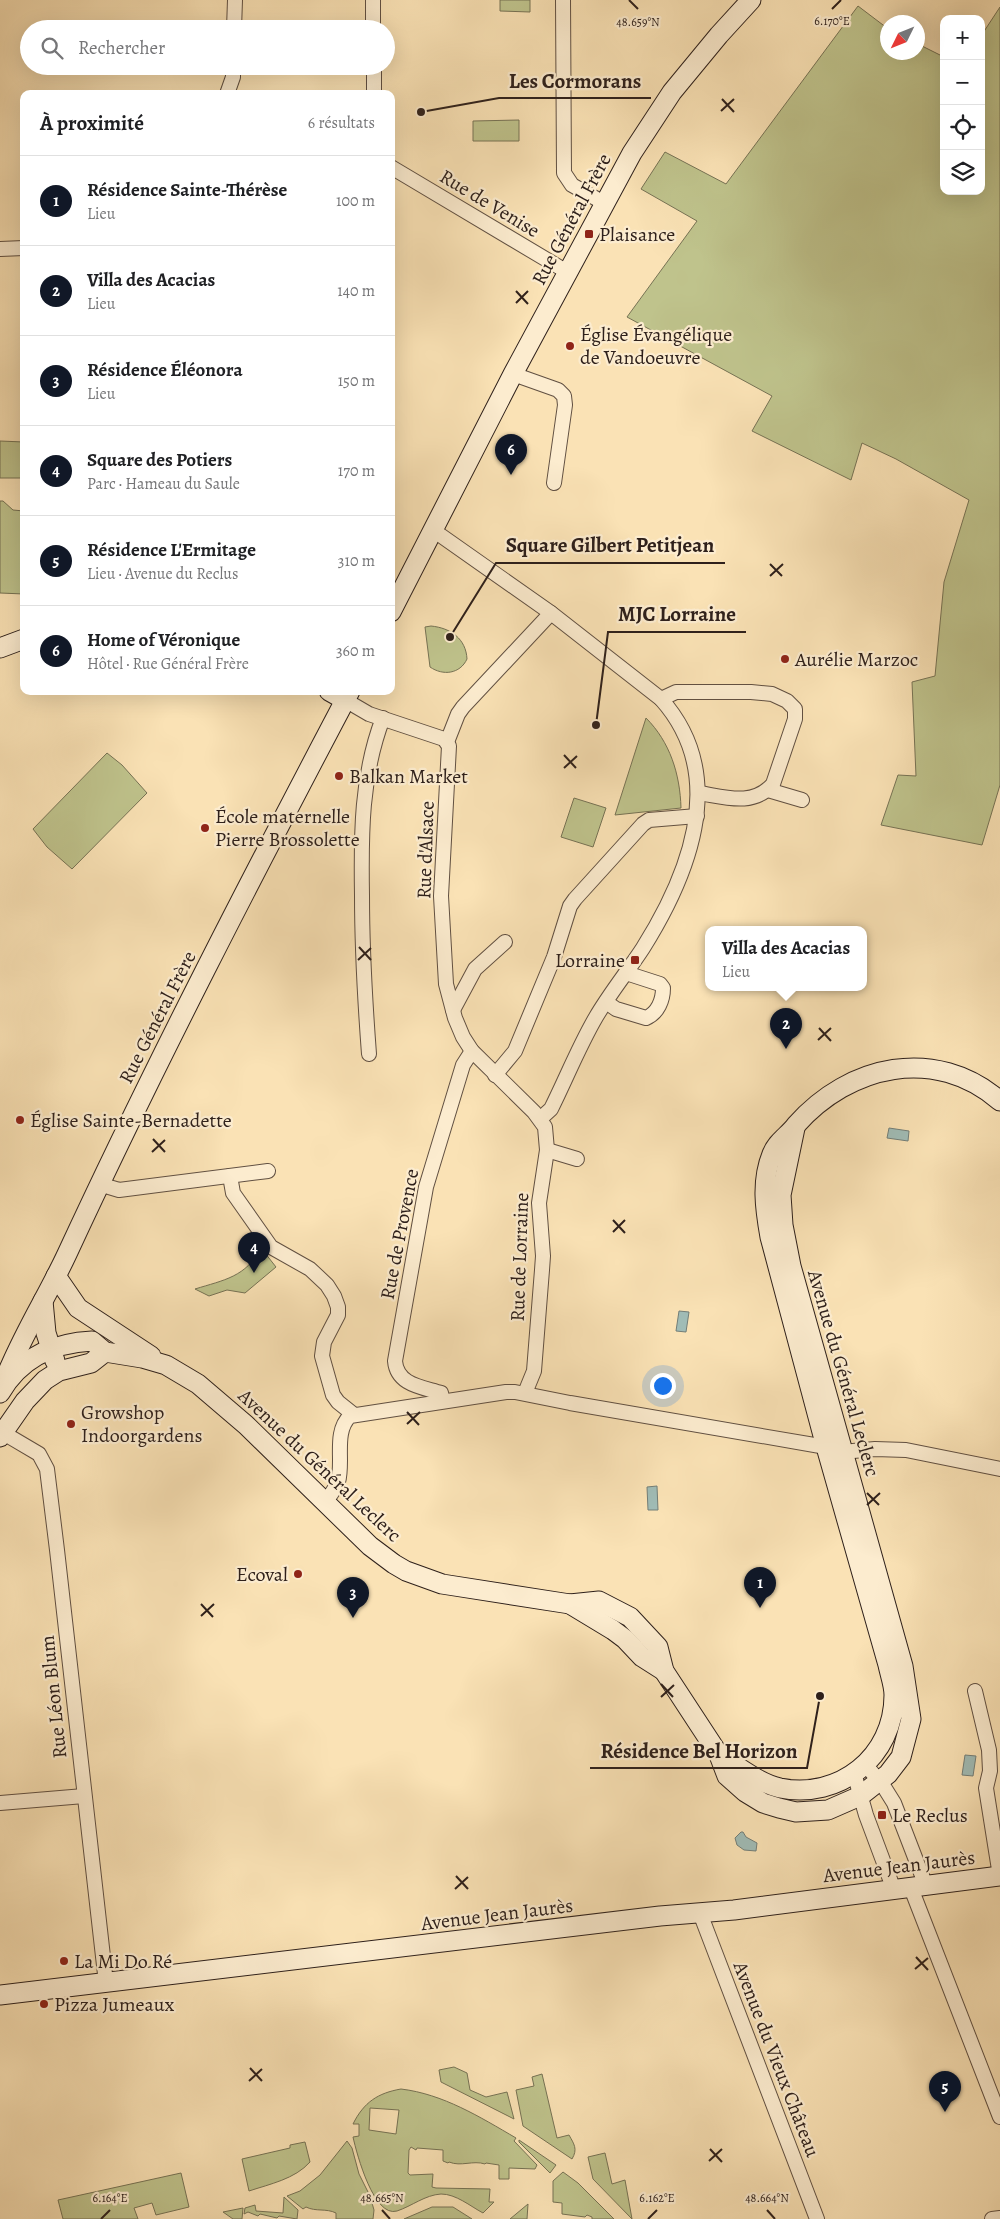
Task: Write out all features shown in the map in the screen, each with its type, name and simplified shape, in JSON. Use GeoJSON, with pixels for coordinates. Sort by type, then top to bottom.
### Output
{"type":"FeatureCollection","features":[{"type":"Feature","properties":{"kind":"street"},"geometry":{"type":"LineString","coordinates":[[234,0],[234,20]]}},
{"type":"Feature","properties":{"kind":"street"},"geometry":{"type":"LineString","coordinates":[[373,0],[373,20]]}},
{"type":"Feature","properties":{"kind":"street"},"geometry":{"type":"LineString","coordinates":[[563,0],[564,173],[572,185],[604,203]]}},
{"type":"Feature","properties":{"kind":"street","name":"Rue Général Frère"},"geometry":{"type":"LineString","coordinates":[[395,604],[513,374],[632,153],[672,92],[718,35],[751,0]]}},
{"type":"Feature","properties":{"kind":"street"},"geometry":{"type":"LineString","coordinates":[[228,90],[233,75]]}},
{"type":"Feature","properties":{"kind":"street"},"geometry":{"type":"LineString","coordinates":[[374,75],[374,90]]}},
{"type":"Feature","properties":{"kind":"street","name":"Rue de Venise"},"geometry":{"type":"LineString","coordinates":[[395,169],[569,273]]}},
{"type":"Feature","properties":{"kind":"street"},"geometry":{"type":"LineString","coordinates":[[0,249],[20,248]]}},
{"type":"Feature","properties":{"kind":"street"},"geometry":{"type":"LineString","coordinates":[[513,374],[558,390],[564,396],[565,406],[554,483]]}},
{"type":"Feature","properties":{"kind":"street"},"geometry":{"type":"LineString","coordinates":[[434,530],[550,613],[661,699],[669,708],[691,748],[699,793],[697,816],[688,855],[672,897],[655,928],[596,1016],[552,1109],[540,1119]]}},
{"type":"Feature","properties":{"kind":"street"},"geometry":{"type":"LineString","coordinates":[[342,695],[369,714],[438,737],[447,742],[458,714],[463,707],[550,613]]}},
{"type":"Feature","properties":{"kind":"street"},"geometry":{"type":"LineString","coordinates":[[0,648],[20,640]]}},
{"type":"Feature","properties":{"kind":"street"},"geometry":{"type":"LineString","coordinates":[[661,699],[676,692],[751,692],[772,694],[792,704],[795,709],[795,719],[773,784],[768,790],[757,796],[738,800],[699,793]]}},
{"type":"Feature","properties":{"kind":"street","name":"Rue Général Frère"},"geometry":{"type":"LineString","coordinates":[[0,1392],[21,1340],[56,1276],[99,1184],[286,812],[341,695]]}},
{"type":"Feature","properties":{"kind":"street"},"geometry":{"type":"LineString","coordinates":[[369,1054],[362,957],[360,840],[368,772],[382,718]]}},
{"type":"Feature","properties":{"kind":"street","name":"Rue d'Alsace"},"geometry":{"type":"LineString","coordinates":[[447,742],[450,752],[442,896],[446,984],[463,1037],[472,1051],[540,1119]]}},
{"type":"Feature","properties":{"kind":"street"},"geometry":{"type":"LineString","coordinates":[[768,790],[802,800]]}},
{"type":"Feature","properties":{"kind":"street"},"geometry":{"type":"LineString","coordinates":[[494,1075],[515,1051],[554,957],[570,906],[575,899],[643,824],[649,820],[697,816]]}},
{"type":"Feature","properties":{"kind":"street"},"geometry":{"type":"LineString","coordinates":[[453,1010],[475,969],[505,942]]}},
{"type":"Feature","properties":{"kind":"street"},"geometry":{"type":"LineString","coordinates":[[606,1002],[616,1009],[646,1018],[654,1013],[660,1004],[663,988],[660,984],[626,973]]}},
{"type":"Feature","properties":{"kind":"street","name":"Rue de Provence"},"geometry":{"type":"LineString","coordinates":[[443,1401],[441,1393],[408,1383],[399,1376],[395,1361],[426,1187],[463,1065],[472,1051]]}},
{"type":"Feature","properties":{"kind":"street","name":"Avenue du Général Leclerc"},"geometry":{"type":"LineString","coordinates":[[720,1755],[763,1782],[778,1787],[793,1789],[824,1788],[859,1769],[873,1755],[886,1734],[893,1709],[894,1694],[888,1665],[834,1449],[783,1225],[781,1195],[794,1128],[813,1107],[842,1086],[877,1072],[892,1069],[916,1069],[955,1075],[983,1088],[1000,1101]]}},
{"type":"Feature","properties":{"kind":"street","name":"Rue de Lorraine"},"geometry":{"type":"LineString","coordinates":[[525,1393],[534,1371],[543,1256],[540,1193],[547,1150],[547,1134],[540,1119]]}},
{"type":"Feature","properties":{"kind":"street"},"geometry":{"type":"LineString","coordinates":[[547,1150],[577,1159]]}},
{"type":"Feature","properties":{"kind":"street"},"geometry":{"type":"LineString","coordinates":[[99,1184],[119,1190],[268,1171]]}},
{"type":"Feature","properties":{"kind":"street"},"geometry":{"type":"LineString","coordinates":[[230,1176],[233,1193],[271,1247],[310,1268],[327,1285],[334,1296],[338,1307],[338,1315],[324,1342],[322,1356],[333,1395],[338,1402],[353,1414]]}},
{"type":"Feature","properties":{"kind":"street"},"geometry":{"type":"LineString","coordinates":[[56,1276],[78,1308],[166,1365]]}},
{"type":"Feature","properties":{"kind":"street"},"geometry":{"type":"LineString","coordinates":[[43,1301],[44,1320],[50,1349],[59,1371]]}},
{"type":"Feature","properties":{"kind":"street","name":"Avenue du Général Leclerc"},"geometry":{"type":"LineString","coordinates":[[0,1392],[22,1366],[34,1356],[73,1342],[92,1341],[105,1352],[142,1358],[166,1365],[198,1384],[231,1411],[325,1503],[394,1564],[421,1578],[473,1590],[570,1604],[599,1601],[630,1617],[658,1646],[664,1671],[720,1755],[727,1776],[745,1792],[764,1803],[796,1812],[822,1811],[860,1796],[880,1782],[900,1756],[911,1719],[903,1666],[834,1449]]}},
{"type":"Feature","properties":{"kind":"street"},"geometry":{"type":"LineString","coordinates":[[1,1434],[34,1390],[59,1371],[91,1364],[105,1352]]}},
{"type":"Feature","properties":{"kind":"street"},"geometry":{"type":"LineString","coordinates":[[325,1503],[338,1480],[344,1423],[353,1414],[506,1392],[525,1393],[570,1403],[834,1449],[914,1451],[1000,1469]]}},
{"type":"Feature","properties":{"kind":"street","name":"Rue Léon Blum"},"geometry":{"type":"LineString","coordinates":[[1,1434],[39,1454],[46,1469],[57,1550],[106,1984]]}},
{"type":"Feature","properties":{"kind":"street","name":"Avenue Jean Jaurès"},"geometry":{"type":"LineString","coordinates":[[0,1995],[734,1910],[1000,1876],[995,1813],[986,1788],[990,1771],[990,1756],[975,1691]]}},
{"type":"Feature","properties":{"kind":"street"},"geometry":{"type":"LineString","coordinates":[[859,1769],[880,1782],[894,1804],[910,1888]]}},
{"type":"Feature","properties":{"kind":"street"},"geometry":{"type":"LineString","coordinates":[[859,1769],[860,1796],[910,1888],[1000,2117]]}},
{"type":"Feature","properties":{"kind":"street"},"geometry":{"type":"LineString","coordinates":[[0,1803],[84,1796]]}},
{"type":"Feature","properties":{"kind":"street","name":"Avenue du Vieux Château"},"geometry":{"type":"LineString","coordinates":[[700,1913],[818,2219]]}},
{"type":"Feature","properties":{"kind":"street"},"geometry":{"type":"LineString","coordinates":[[992,2219],[1000,2218]]}},
{"type":"Feature","properties":{"kind":"green space"},"geometry":{"type":"Polygon","coordinates":[[[500,0],[530,0],[530,12],[500,11],[500,0]]]}},
{"type":"Feature","properties":{"kind":"green space"},"geometry":{"type":"Polygon","coordinates":[[[858,6],[880,23],[880,60],[925,60],[925,48],[940,55],[940,195],[985,195],[985,30],[1000,7],[1000,785],[982,845],[881,825],[898,775],[916,776],[912,682],[935,676],[944,582],[969,500],[896,459],[862,443],[851,480],[752,431],[772,396],[627,317],[697,221],[641,189],[665,152],[726,184],[858,6]]]}},
{"type":"Feature","properties":{"kind":"green space"},"geometry":{"type":"Polygon","coordinates":[[[519,120],[519,141],[473,141],[473,121],[519,120]]]}},
{"type":"Feature","properties":{"kind":"green space"},"geometry":{"type":"Polygon","coordinates":[[[0,441],[20,442],[20,478],[0,478],[0,441]]]}},
{"type":"Feature","properties":{"kind":"green space"},"geometry":{"type":"Polygon","coordinates":[[[0,501],[3,501],[13,510],[20,511],[20,594],[0,593],[0,501]]]}},
{"type":"Feature","properties":{"kind":"green space"},"geometry":{"type":"Polygon","coordinates":[[[431,626],[445,629],[460,640],[464,646],[467,659],[460,668],[451,672],[440,672],[430,667],[425,627],[431,626]]]}},
{"type":"Feature","properties":{"kind":"green space"},"geometry":{"type":"Polygon","coordinates":[[[646,718],[661,737],[672,759],[676,771],[681,808],[615,815],[646,718]]]}},
{"type":"Feature","properties":{"kind":"green space"},"geometry":{"type":"Polygon","coordinates":[[[107,753],[122,765],[147,793],[72,869],[47,847],[33,829],[107,753]]]}},
{"type":"Feature","properties":{"kind":"green space"},"geometry":{"type":"Polygon","coordinates":[[[574,798],[606,808],[593,847],[561,837],[574,798]]]}},
{"type":"Feature","properties":{"kind":"green space"},"geometry":{"type":"Polygon","coordinates":[[[261,1248],[276,1267],[245,1293],[227,1290],[209,1296],[195,1289],[233,1276],[255,1258],[261,1248]]]}},
{"type":"Feature","properties":{"kind":"green space"},"geometry":{"type":"Polygon","coordinates":[[[454,2067],[467,2073],[470,2090],[486,2097],[507,2092],[514,2119],[441,2082],[439,2070],[454,2067]]]}},
{"type":"Feature","properties":{"kind":"green space"},"geometry":{"type":"Polygon","coordinates":[[[542,2074],[557,2138],[569,2135],[575,2149],[572,2159],[523,2126],[516,2090],[534,2086],[532,2077],[542,2074]]]}},
{"type":"Feature","properties":{"kind":"green space"},"geometry":{"type":"Polygon","coordinates":[[[401,2089],[432,2096],[461,2107],[516,2138],[514,2141],[537,2165],[535,2169],[509,2168],[509,2179],[499,2179],[499,2165],[448,2163],[443,2161],[443,2150],[417,2148],[416,2150],[411,2147],[409,2150],[408,2173],[410,2175],[433,2174],[432,2187],[436,2188],[490,2189],[489,2202],[494,2202],[483,2213],[457,2198],[441,2194],[429,2196],[397,2211],[389,2211],[381,2205],[368,2183],[353,2137],[359,2136],[359,2124],[353,2124],[357,2116],[372,2100],[385,2093],[401,2089]],[[370,2108],[369,2130],[396,2134],[399,2110],[370,2108]]]}},
{"type":"Feature","properties":{"kind":"green space"},"geometry":{"type":"Polygon","coordinates":[[[519,2140],[556,2165],[550,2173],[519,2142],[519,2140]]]}},
{"type":"Feature","properties":{"kind":"green space"},"geometry":{"type":"Polygon","coordinates":[[[347,2141],[352,2148],[359,2174],[370,2196],[374,2210],[373,2219],[336,2219],[336,2213],[306,2207],[303,2209],[287,2196],[300,2191],[320,2175],[347,2141]]]}},
{"type":"Feature","properties":{"kind":"green space"},"geometry":{"type":"Polygon","coordinates":[[[305,2142],[310,2162],[304,2168],[290,2177],[249,2191],[242,2159],[290,2148],[290,2145],[305,2142]]]}},
{"type":"Feature","properties":{"kind":"green space"},"geometry":{"type":"Polygon","coordinates":[[[605,2153],[612,2184],[625,2180],[632,2219],[593,2179],[588,2157],[605,2153]]]}},
{"type":"Feature","properties":{"kind":"green space"},"geometry":{"type":"Polygon","coordinates":[[[563,2172],[578,2183],[614,2219],[592,2219],[592,2217],[587,2215],[585,2217],[562,2214],[562,2203],[553,2202],[553,2181],[563,2172]]]}},
{"type":"Feature","properties":{"kind":"green space"},"geometry":{"type":"Polygon","coordinates":[[[181,2173],[189,2207],[156,2215],[152,2203],[134,2208],[138,2219],[63,2219],[58,2200],[181,2173]]]}},
{"type":"Feature","properties":{"kind":"green space"},"geometry":{"type":"Polygon","coordinates":[[[284,2197],[298,2210],[297,2219],[279,2216],[277,2218],[260,2214],[258,2216],[248,2212],[244,2214],[245,2208],[255,2205],[256,2211],[283,2213],[284,2197]]]}},
{"type":"Feature","properties":{"kind":"green space"},"geometry":{"type":"Polygon","coordinates":[[[528,2204],[527,2219],[510,2219],[528,2204]]]}},
{"type":"Feature","properties":{"kind":"green space"},"geometry":{"type":"Polygon","coordinates":[[[432,2207],[453,2207],[472,2219],[404,2219],[432,2207]]]}},
{"type":"Feature","properties":{"kind":"green space"},"geometry":{"type":"Polygon","coordinates":[[[243,2208],[242,2219],[233,2219],[223,2212],[243,2208]]]}},
{"type":"Feature","properties":{"kind":"water"},"geometry":{"type":"Polygon","coordinates":[[[889,1128],[909,1131],[908,1141],[887,1138],[889,1128]]]}},
{"type":"Feature","properties":{"kind":"water"},"geometry":{"type":"Polygon","coordinates":[[[679,1311],[689,1312],[686,1332],[676,1331],[679,1311]]]}},
{"type":"Feature","properties":{"kind":"water"},"geometry":{"type":"Polygon","coordinates":[[[657,1486],[658,1510],[648,1510],[647,1487],[657,1486]]]}},
{"type":"Feature","properties":{"kind":"water"},"geometry":{"type":"Polygon","coordinates":[[[965,1755],[976,1756],[973,1776],[962,1775],[965,1755]]]}},
{"type":"Feature","properties":{"kind":"water"},"geometry":{"type":"Polygon","coordinates":[[[741,1832],[757,1843],[756,1851],[744,1850],[737,1845],[735,1838],[741,1832]]]}},
{"type":"Feature","properties":{"kind":"place","name":"Les Cormorans"},"geometry":{"type":"Point","coordinates":[421,112]}},
{"type":"Feature","properties":{"kind":"place","name":"Plaisance"},"geometry":{"type":"Point","coordinates":[589,234]}},
{"type":"Feature","properties":{"kind":"place","name":"Église Évangélique de Vandoeuvre"},"geometry":{"type":"Point","coordinates":[570,346]}},
{"type":"Feature","properties":{"kind":"place","name":"Home of Véronique"},"geometry":{"type":"Point","coordinates":[511,475]}},
{"type":"Feature","properties":{"kind":"place","name":"Square Gilbert Petitjean"},"geometry":{"type":"Point","coordinates":[450,637]}},
{"type":"Feature","properties":{"kind":"place","name":"Aurélie Marzoc"},"geometry":{"type":"Point","coordinates":[785,659]}},
{"type":"Feature","properties":{"kind":"place","name":"MJC Lorraine"},"geometry":{"type":"Point","coordinates":[596,725]}},
{"type":"Feature","properties":{"kind":"place","name":"Balkan Market"},"geometry":{"type":"Point","coordinates":[339,776]}},
{"type":"Feature","properties":{"kind":"place","name":"École maternelle Pierre Brossolette"},"geometry":{"type":"Point","coordinates":[205,828]}},
{"type":"Feature","properties":{"kind":"place","name":"Lorraine"},"geometry":{"type":"Point","coordinates":[635,960]}},
{"type":"Feature","properties":{"kind":"place","name":"Villa des Acacias"},"geometry":{"type":"Point","coordinates":[786,1049]}},
{"type":"Feature","properties":{"kind":"place","name":"Église Sainte-Bernadette"},"geometry":{"type":"Point","coordinates":[20,1120]}},
{"type":"Feature","properties":{"kind":"place","name":"Square des Potiers"},"geometry":{"type":"Point","coordinates":[254,1273]}},
{"type":"Feature","properties":{"kind":"place","name":"Growshop Indoorgardens"},"geometry":{"type":"Point","coordinates":[71,1424]}},
{"type":"Feature","properties":{"kind":"place","name":"Ecoval"},"geometry":{"type":"Point","coordinates":[298,1574]}},
{"type":"Feature","properties":{"kind":"place","name":"Résidence Sainte-Thérèse"},"geometry":{"type":"Point","coordinates":[760,1608]}},
{"type":"Feature","properties":{"kind":"place","name":"Résidence Éléonora"},"geometry":{"type":"Point","coordinates":[353,1618]}},
{"type":"Feature","properties":{"kind":"place","name":"Résidence Bel Horizon"},"geometry":{"type":"Point","coordinates":[820,1696]}},
{"type":"Feature","properties":{"kind":"place","name":"Le Reclus"},"geometry":{"type":"Point","coordinates":[882,1815]}},
{"type":"Feature","properties":{"kind":"place","name":"La Mi Do Ré"},"geometry":{"type":"Point","coordinates":[64,1961]}},
{"type":"Feature","properties":{"kind":"place","name":"Pizza Jumeaux"},"geometry":{"type":"Point","coordinates":[44,2004]}},
{"type":"Feature","properties":{"kind":"place","name":"Résidence L'Ermitage"},"geometry":{"type":"Point","coordinates":[945,2112]}}]}
